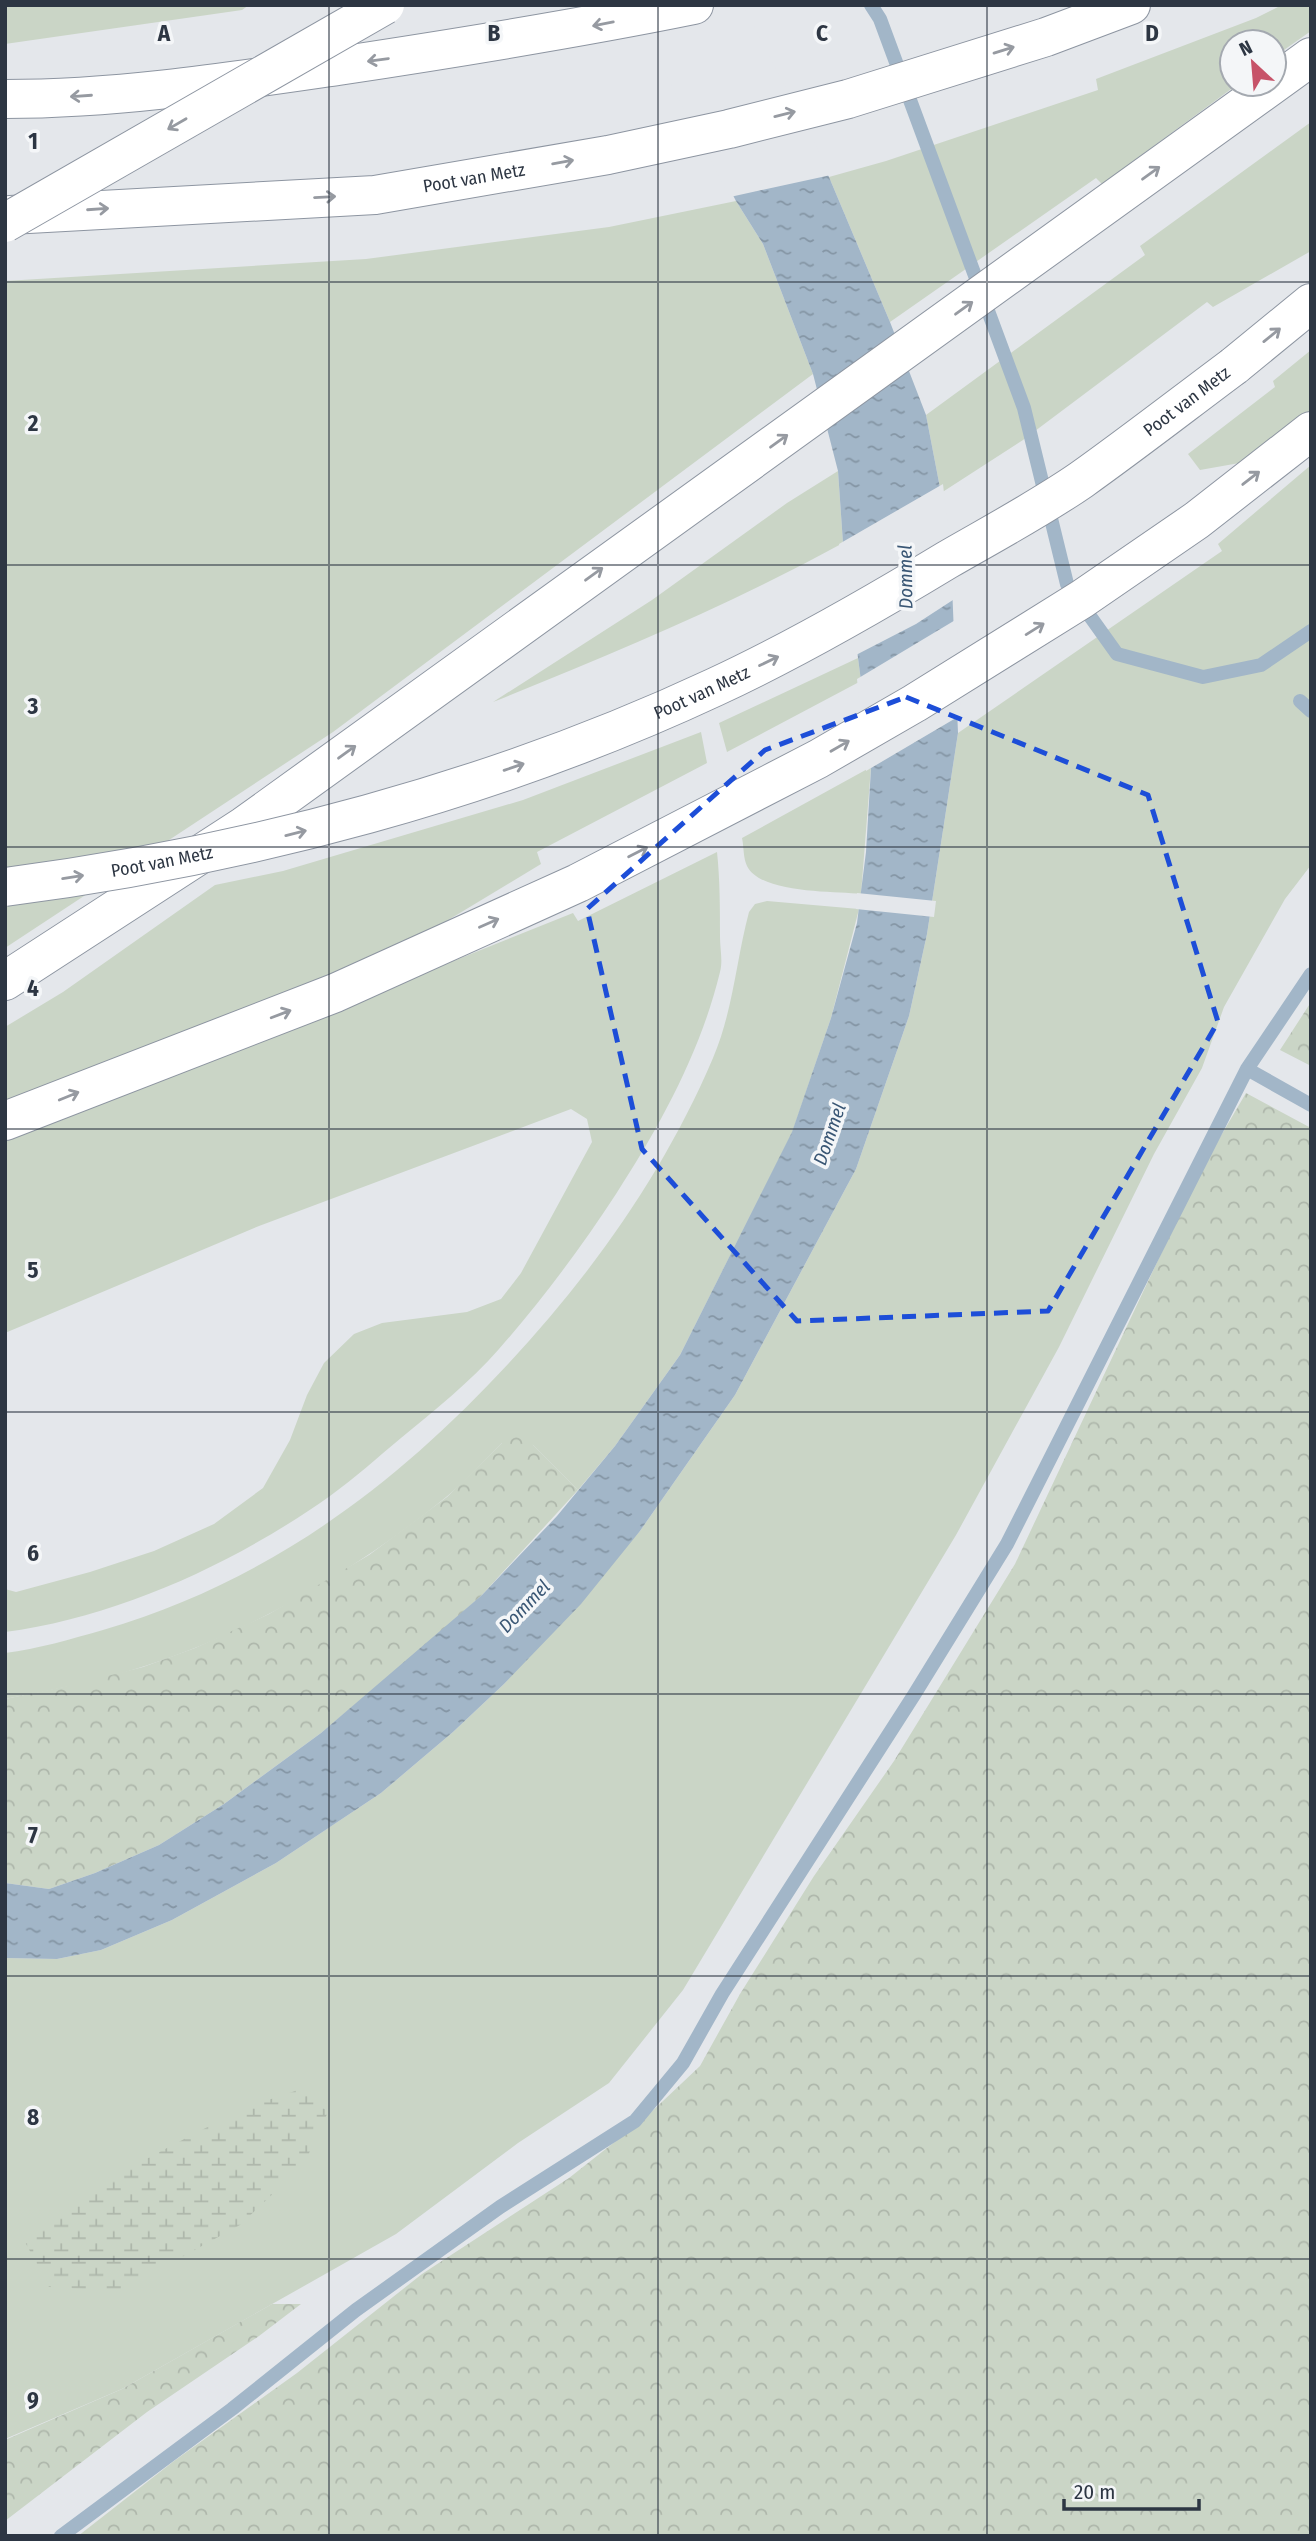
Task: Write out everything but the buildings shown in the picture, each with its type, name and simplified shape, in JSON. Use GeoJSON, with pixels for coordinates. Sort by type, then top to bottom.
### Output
{"type":"FeatureCollection","features":[{"type":"Feature","properties":{"kind":"highway"},"geometry":{"type":"LineString","coordinates":[[5,223],[385,5]]}},
{"type":"Feature","properties":{"kind":"highway"},"geometry":{"type":"LineString","coordinates":[[5,99],[39,99],[186,87],[569,31],[694,5]]}},
{"type":"Feature","properties":{"kind":"highway","name":"Poot van Metz"},"geometry":{"type":"LineString","coordinates":[[5,215],[375,195],[608,155],[729,129],[848,99],[1046,37],[1130,5]]}},
{"type":"Feature","properties":{"kind":"highway"},"geometry":{"type":"LineString","coordinates":[[5,981],[244,826],[1311,57]]}},
{"type":"Feature","properties":{"kind":"highway","name":"Poot van Metz"},"geometry":{"type":"LineString","coordinates":[[5,887],[182,858],[261,842],[342,821],[501,772],[639,721],[779,656],[864,610],[1079,482],[1234,366],[1311,303]]}},
{"type":"Feature","properties":{"kind":"highway"},"geometry":{"type":"LineString","coordinates":[[5,1121],[335,993],[578,883],[818,759],[1082,600],[1197,520],[1311,431]]}},
{"type":"Feature","properties":{"kind":"highlighted area"},"geometry":{"type":"Polygon","coordinates":[[[906,697],[1148,795],[1218,1022],[1048,1311],[797,1321],[642,1149],[587,909],[765,750],[906,697]]]}},
{"type":"Feature","properties":{"kind":"green space"},"geometry":{"type":"Polygon","coordinates":[[[5,5],[249,5],[242,10],[5,44],[5,5]]]}},
{"type":"Feature","properties":{"kind":"green space"},"geometry":{"type":"Polygon","coordinates":[[[1282,5],[1311,5],[1311,31],[1288,47],[1288,28],[1230,28],[1282,5]]]}},
{"type":"Feature","properties":{"kind":"green space"},"geometry":{"type":"Polygon","coordinates":[[[1218,32],[1219,98],[1102,184],[1096,178],[890,322],[829,177],[886,161],[1098,90],[1096,79],[1218,32]]]}},
{"type":"Feature","properties":{"kind":"green space"},"geometry":{"type":"Polygon","coordinates":[[[1311,122],[1311,251],[1213,307],[1207,302],[1023,440],[941,493],[926,415],[1145,255],[1140,246],[1311,122]]]}},
{"type":"Feature","properties":{"kind":"green space"},"geometry":{"type":"Polygon","coordinates":[[[736,201],[763,244],[813,374],[333,732],[5,948],[5,281],[366,259],[609,227],[736,201]]]}},
{"type":"Feature","properties":{"kind":"green space"},"geometry":{"type":"Polygon","coordinates":[[[1311,350],[1311,420],[1245,462],[1200,470],[1188,454],[1275,387],[1273,381],[1311,350]]]}},
{"type":"Feature","properties":{"kind":"green space"},"geometry":{"type":"Polygon","coordinates":[[[1311,465],[1311,865],[1285,899],[1224,1007],[1202,1068],[1154,1154],[1059,1347],[956,1535],[683,1990],[609,2083],[518,2143],[396,2234],[122,2389],[5,2439],[5,1958],[57,1959],[101,1950],[172,1920],[276,1863],[381,1793],[504,1684],[640,1531],[735,1395],[856,1169],[909,1016],[927,934],[958,733],[1222,551],[1218,544],[1311,465]]]}},
{"type":"Feature","properties":{"kind":"green space"},"geometry":{"type":"Polygon","coordinates":[[[838,471],[843,543],[714,608],[493,702],[652,600],[787,503],[838,471]]]}},
{"type":"Feature","properties":{"kind":"green space"},"geometry":{"type":"Polygon","coordinates":[[[858,658],[861,681],[727,752],[719,723],[858,658]]]}},
{"type":"Feature","properties":{"kind":"green space"},"geometry":{"type":"Polygon","coordinates":[[[701,732],[707,763],[537,852],[541,864],[430,931],[326,977],[5,1109],[5,1027],[63,992],[215,885],[283,871],[523,800],[701,732]]]}},
{"type":"Feature","properties":{"kind":"green space"},"geometry":{"type":"Polygon","coordinates":[[[871,767],[861,894],[782,886],[767,882],[747,866],[742,838],[871,767]]]}},
{"type":"Feature","properties":{"kind":"green space"},"geometry":{"type":"Polygon","coordinates":[[[717,852],[721,968],[712,1001],[690,1059],[648,1142],[589,1235],[499,1349],[452,1395],[348,1482],[256,1543],[175,1583],[133,1600],[48,1625],[5,1632],[5,1589],[16,1592],[154,1551],[214,1524],[263,1488],[290,1440],[307,1395],[324,1363],[354,1334],[382,1323],[467,1312],[501,1299],[521,1273],[592,1142],[587,1119],[571,1109],[259,1226],[5,1333],[5,1141],[573,913],[578,921],[717,852]]]}},
{"type":"Feature","properties":{"kind":"green space"},"geometry":{"type":"Polygon","coordinates":[[[767,901],[859,909],[831,1018],[792,1133],[680,1355],[615,1446],[578,1490],[533,1445],[502,1443],[452,1492],[376,1550],[264,1616],[185,1652],[145,1666],[93,1681],[5,1699],[5,1653],[67,1640],[163,1610],[273,1557],[324,1525],[373,1489],[420,1450],[509,1363],[540,1329],[597,1257],[624,1220],[673,1141],[720,1040],[749,912],[755,904],[767,901]]]}},
{"type":"Feature","properties":{"kind":"green space"},"geometry":{"type":"Polygon","coordinates":[[[1311,1002],[1311,1066],[1280,1050],[1311,1002]]]}},
{"type":"Feature","properties":{"kind":"green space"},"geometry":{"type":"Polygon","coordinates":[[[1246,1093],[1311,1128],[1311,2536],[78,2536],[174,2461],[297,2373],[422,2274],[569,2178],[645,2118],[700,2066],[740,1994],[814,1876],[894,1761],[1015,1564],[1199,1173],[1246,1093]]]}},
{"type":"Feature","properties":{"kind":"green space"},"geometry":{"type":"Polygon","coordinates":[[[520,1435],[578,1490],[482,1595],[418,1652],[321,1733],[224,1804],[159,1845],[95,1873],[49,1889],[5,1883],[5,1699],[143,1667],[195,1648],[269,1614],[369,1555],[447,1497],[502,1443],[520,1435]]]}},
{"type":"Feature","properties":{"kind":"green space"},"geometry":{"type":"Polygon","coordinates":[[[301,2089],[328,2112],[304,2164],[240,2225],[120,2291],[49,2287],[24,2240],[142,2161],[244,2108],[301,2089]]]}},
{"type":"Feature","properties":{"kind":"green space"},"geometry":{"type":"Polygon","coordinates":[[[272,2304],[301,2304],[147,2412],[5,2521],[5,2440],[122,2389],[272,2304]]]}},
{"type":"Feature","properties":{"kind":"water","name":"Dommel"},"geometry":{"type":"Polygon","coordinates":[[[739,5],[829,177],[926,415],[941,493],[952,585],[958,733],[927,934],[909,1016],[856,1169],[735,1395],[640,1531],[581,1604],[504,1684],[453,1732],[381,1793],[276,1863],[172,1920],[101,1950],[57,1959],[5,1958],[5,1883],[49,1889],[95,1873],[159,1845],[224,1804],[321,1733],[482,1595],[557,1516],[615,1446],[680,1355],[792,1132],[831,1018],[857,923],[866,852],[871,768],[869,769],[861,681],[843,543],[838,471],[813,374],[763,244],[736,201],[677,89],[739,5]]]}},
{"type":"Feature","properties":{"kind":"pier"},"geometry":{"type":"Polygon","coordinates":[[[634,5],[743,5],[831,175],[730,197],[674,91],[634,5]]]}},
{"type":"Feature","properties":{"kind":"pier"},"geometry":{"type":"Polygon","coordinates":[[[943,484],[956,598],[916,624],[854,656],[839,544],[943,484]]]}},
{"type":"Feature","properties":{"kind":"pier"},"geometry":{"type":"Polygon","coordinates":[[[957,619],[961,715],[866,771],[857,679],[957,619]]]}},
{"type":"Feature","properties":{"kind":"pier"},"geometry":{"type":"Polygon","coordinates":[[[857,893],[936,901],[934,917],[856,909],[857,893]]]}},
{"type":"Feature","properties":{"kind":"waterway"},"geometry":{"type":"LineString","coordinates":[[871,5],[880,19],[1024,408],[1067,584],[1117,654],[1203,677],[1261,665],[1311,631]]}},
{"type":"Feature","properties":{"kind":"waterway"},"geometry":{"type":"LineString","coordinates":[[1300,701],[1311,711]]}},
{"type":"Feature","properties":{"kind":"waterway"},"geometry":{"type":"LineString","coordinates":[[61,2536],[232,2409],[356,2310],[500,2207],[635,2121],[683,2063],[722,1994],[914,1695],[1007,1544],[1247,1069],[1311,974]]}},
{"type":"Feature","properties":{"kind":"waterway"},"geometry":{"type":"LineString","coordinates":[[1247,1069],[1311,1105]]}}]}
